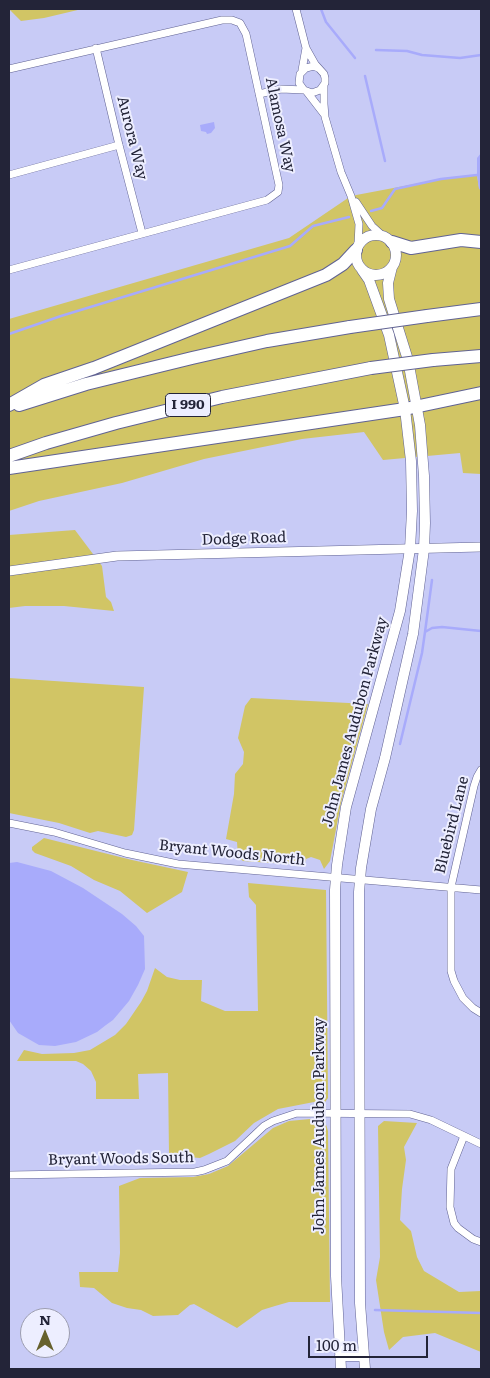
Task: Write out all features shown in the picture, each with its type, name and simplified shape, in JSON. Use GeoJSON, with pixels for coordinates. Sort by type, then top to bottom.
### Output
{"type":"FeatureCollection","features":[{"type":"Feature","properties":{"kind":"highway"},"geometry":{"type":"LineString","coordinates":[[388,239],[411,248],[460,240],[481,242]]}},
{"type":"Feature","properties":{"kind":"highway"},"geometry":{"type":"LineString","coordinates":[[9,407],[44,385],[103,364],[326,275],[343,264],[357,247]]}},
{"type":"Feature","properties":{"kind":"highway"},"geometry":{"type":"LineString","coordinates":[[9,407],[86,384],[267,341],[350,327],[481,310]]}},
{"type":"Feature","properties":{"kind":"highway","name":"I 990"},"geometry":{"type":"LineString","coordinates":[[9,456],[46,443],[116,423],[222,397],[371,368],[481,356]]}},
{"type":"Feature","properties":{"kind":"highway"},"geometry":{"type":"LineString","coordinates":[[9,468],[411,408],[481,393]]}},
{"type":"Feature","properties":{"kind":"main road"},"geometry":{"type":"LineString","coordinates":[[374,234],[388,239],[396,254],[392,267],[382,274],[375,275],[362,270],[355,258],[357,247],[368,236],[374,234]]}},
{"type":"Feature","properties":{"kind":"main road","name":"John James Audubon Parkway"},"geometry":{"type":"LineString","coordinates":[[341,1369],[336,1276],[336,877],[339,843],[346,807],[395,632],[407,577],[412,511],[411,408],[408,360],[389,299],[388,283],[392,267]]}},
{"type":"Feature","properties":{"kind":"main road","name":"John James Audubon Parkway"},"geometry":{"type":"LineString","coordinates":[[362,270],[369,280],[389,335],[411,408],[420,425],[425,524],[424,549],[413,634],[385,758],[371,809],[360,880],[360,1303],[365,1369]]}},
{"type":"Feature","properties":{"kind":"main road"},"geometry":{"type":"LineString","coordinates":[[340,1356],[363,1356]]}},
{"type":"Feature","properties":{"kind":"street"},"geometry":{"type":"LineString","coordinates":[[296,10],[306,48],[318,68],[324,74],[326,117],[341,172],[360,224],[357,247]]}},
{"type":"Feature","properties":{"kind":"street","name":"Alamosa Way"},"geometry":{"type":"LineString","coordinates":[[9,68],[222,20],[232,20],[240,23],[246,34],[279,185],[278,192],[267,200],[9,270]]}},
{"type":"Feature","properties":{"kind":"street","name":"Aurora Way"},"geometry":{"type":"LineString","coordinates":[[96,48],[142,233]]}},
{"type":"Feature","properties":{"kind":"street"},"geometry":{"type":"LineString","coordinates":[[306,48],[299,83],[315,100],[326,117]]}},
{"type":"Feature","properties":{"kind":"street"},"geometry":{"type":"LineString","coordinates":[[281,89],[310,66],[318,68]]}},
{"type":"Feature","properties":{"kind":"street"},"geometry":{"type":"LineString","coordinates":[[259,94],[281,89],[316,92],[324,85]]}},
{"type":"Feature","properties":{"kind":"street"},"geometry":{"type":"LineString","coordinates":[[9,175],[119,145]]}},
{"type":"Feature","properties":{"kind":"street"},"geometry":{"type":"LineString","coordinates":[[351,196],[368,220],[388,239]]}},
{"type":"Feature","properties":{"kind":"street","name":"Dodge Road"},"geometry":{"type":"LineString","coordinates":[[9,571],[117,556],[481,548]]}},
{"type":"Feature","properties":{"kind":"street","name":"Bluebird Lane"},"geometry":{"type":"LineString","coordinates":[[481,770],[474,786],[451,887],[451,971],[463,998],[481,1014]]}},
{"type":"Feature","properties":{"kind":"street","name":"Bryant Woods North"},"geometry":{"type":"LineString","coordinates":[[9,823],[54,832],[125,853],[178,864],[481,890]]}},
{"type":"Feature","properties":{"kind":"street","name":"Bryant Woods South"},"geometry":{"type":"LineString","coordinates":[[9,1175],[194,1172],[204,1170],[227,1161],[260,1130],[273,1121],[297,1113],[359,1112],[410,1114],[431,1120],[481,1144]]}},
{"type":"Feature","properties":{"kind":"street"},"geometry":{"type":"LineString","coordinates":[[464,1136],[451,1169],[450,1207],[454,1223],[458,1228],[472,1239],[481,1242]]}},
{"type":"Feature","properties":{"kind":"shaded area"},"geometry":{"type":"Polygon","coordinates":[[[9,9],[82,9],[21,21],[9,9]]]}},
{"type":"Feature","properties":{"kind":"shaded area"},"geometry":{"type":"Polygon","coordinates":[[[477,175],[481,190],[481,474],[463,473],[460,453],[383,460],[364,432],[302,439],[204,459],[122,483],[39,501],[9,511],[9,319],[289,238],[351,196],[441,179],[477,175]]]}},
{"type":"Feature","properties":{"kind":"shaded area"},"geometry":{"type":"Polygon","coordinates":[[[75,530],[102,566],[106,597],[111,602],[114,611],[64,606],[9,608],[9,535],[75,530]]]}},
{"type":"Feature","properties":{"kind":"shaded area"},"geometry":{"type":"Polygon","coordinates":[[[9,678],[144,687],[134,830],[132,835],[126,837],[98,831],[90,833],[59,823],[9,813],[9,678]]]}},
{"type":"Feature","properties":{"kind":"shaded area"},"geometry":{"type":"Polygon","coordinates":[[[251,698],[368,704],[341,803],[330,861],[324,869],[320,860],[311,857],[306,859],[304,865],[243,861],[238,857],[237,842],[226,839],[234,794],[235,774],[243,764],[244,752],[238,738],[245,706],[251,698]]]}},
{"type":"Feature","properties":{"kind":"shaded area"},"geometry":{"type":"Polygon","coordinates":[[[44,838],[188,872],[182,892],[147,913],[120,891],[94,880],[71,866],[35,853],[32,847],[44,838]]]}},
{"type":"Feature","properties":{"kind":"shaded area"},"geometry":{"type":"Polygon","coordinates":[[[248,883],[326,890],[328,1098],[323,1105],[314,1102],[278,1109],[254,1123],[235,1141],[200,1158],[169,1155],[168,1073],[138,1074],[139,1099],[96,1099],[96,1082],[91,1071],[83,1064],[76,1061],[17,1061],[24,1050],[42,1054],[74,1053],[90,1050],[115,1035],[126,1024],[141,1002],[155,968],[167,977],[180,980],[202,980],[201,1001],[225,1011],[258,1011],[256,905],[249,897],[248,883]]]}},
{"type":"Feature","properties":{"kind":"shaded area"},"geometry":{"type":"Polygon","coordinates":[[[310,1119],[325,1121],[328,1131],[330,1302],[289,1302],[262,1310],[237,1328],[194,1304],[178,1315],[153,1316],[141,1310],[112,1303],[94,1288],[80,1287],[79,1272],[118,1272],[120,1253],[119,1186],[140,1178],[193,1177],[209,1174],[228,1166],[273,1128],[289,1121],[310,1119]]]}},
{"type":"Feature","properties":{"kind":"shaded area"},"geometry":{"type":"Polygon","coordinates":[[[384,1121],[417,1123],[404,1147],[406,1160],[400,1220],[411,1231],[417,1257],[424,1271],[459,1292],[481,1291],[481,1352],[435,1333],[403,1337],[389,1350],[384,1332],[376,1280],[380,1257],[378,1126],[384,1121]]]}},
{"type":"Feature","properties":{"kind":"water"},"geometry":{"type":"Polygon","coordinates":[[[214,122],[215,128],[211,133],[207,134],[201,131],[200,125],[214,122]]]}},
{"type":"Feature","properties":{"kind":"water"},"geometry":{"type":"Polygon","coordinates":[[[481,153],[481,190],[479,189],[477,175],[477,158],[481,153]]]}},
{"type":"Feature","properties":{"kind":"water"},"geometry":{"type":"Polygon","coordinates":[[[17,862],[51,871],[83,888],[122,914],[144,936],[145,969],[129,1001],[113,1020],[97,1032],[76,1042],[55,1046],[39,1045],[18,1033],[9,1020],[9,863],[17,862]]]}},
{"type":"Feature","properties":{"kind":"waterway"},"geometry":{"type":"LineString","coordinates":[[321,9],[326,22],[355,58]]}},
{"type":"Feature","properties":{"kind":"waterway"},"geometry":{"type":"LineString","coordinates":[[376,50],[407,51],[422,55],[460,58],[481,55]]}},
{"type":"Feature","properties":{"kind":"waterway"},"geometry":{"type":"LineString","coordinates":[[365,76],[385,161]]}},
{"type":"Feature","properties":{"kind":"waterway"},"geometry":{"type":"LineString","coordinates":[[371,211],[382,208],[395,189],[441,179],[477,175]]}},
{"type":"Feature","properties":{"kind":"waterway"},"geometry":{"type":"LineString","coordinates":[[9,334],[61,316],[290,246],[313,226],[349,217]]}},
{"type":"Feature","properties":{"kind":"waterway"},"geometry":{"type":"LineString","coordinates":[[425,632],[432,580]]}},
{"type":"Feature","properties":{"kind":"waterway"},"geometry":{"type":"LineString","coordinates":[[400,744],[422,653],[425,632],[432,628],[442,627],[481,631]]}},
{"type":"Feature","properties":{"kind":"waterway"},"geometry":{"type":"LineString","coordinates":[[375,1310],[481,1313]]}}]}
